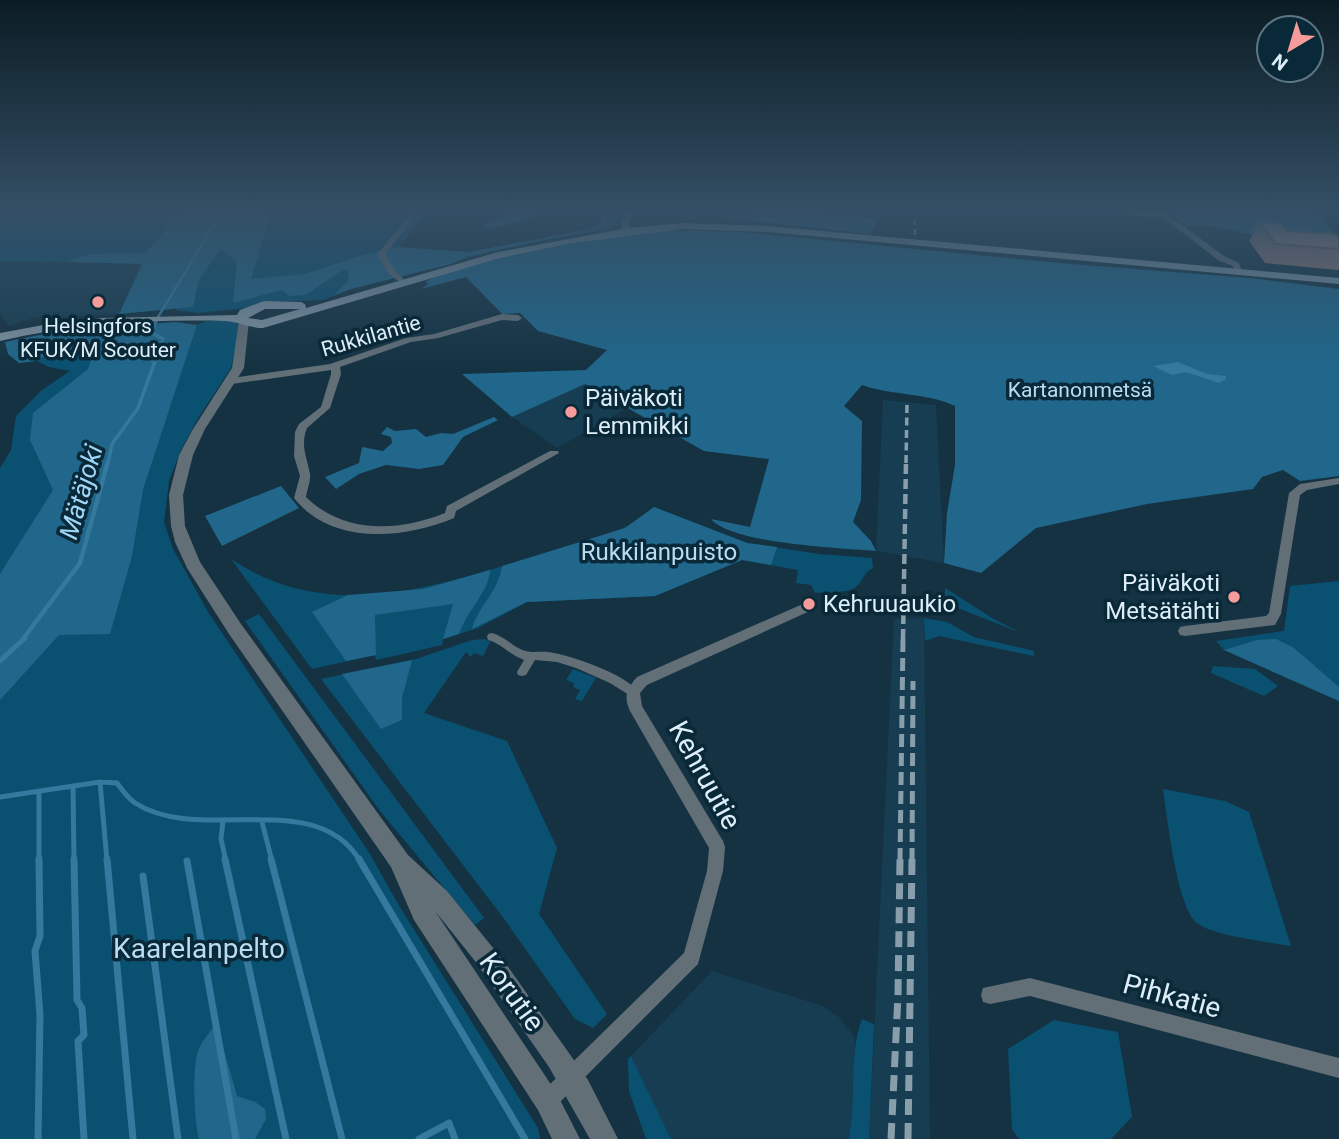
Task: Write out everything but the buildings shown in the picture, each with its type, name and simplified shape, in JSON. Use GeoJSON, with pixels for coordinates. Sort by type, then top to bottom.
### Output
{"type":"FeatureCollection","features":[{"type":"Feature","properties":{"kind":"main road"},"geometry":{"type":"LineString","coordinates":[[2,334],[178,319],[245,317],[263,324],[282,312],[325,304],[473,263]]}},
{"type":"Feature","properties":{"kind":"main road"},"geometry":{"type":"LineString","coordinates":[[1140,263],[1339,281]]}},
{"type":"Feature","properties":{"kind":"main road"},"geometry":{"type":"LineString","coordinates":[[245,317],[264,305],[282,312]]}},
{"type":"Feature","properties":{"kind":"street"},"geometry":{"type":"LineString","coordinates":[[387,263],[404,283]]}},
{"type":"Feature","properties":{"kind":"street"},"geometry":{"type":"LineString","coordinates":[[1224,263],[1238,272]]}},
{"type":"Feature","properties":{"kind":"street","name":"Korutie"},"geometry":{"type":"LineString","coordinates":[[245,317],[238,368],[199,429],[186,455],[176,495],[176,510],[183,542],[193,564],[235,629],[400,860],[449,908],[573,1077],[604,1139]]}},
{"type":"Feature","properties":{"kind":"street","name":"Rukkilantie"},"geometry":{"type":"LineString","coordinates":[[232,381],[335,366],[409,340],[435,336],[502,317],[518,318]]}},
{"type":"Feature","properties":{"kind":"street"},"geometry":{"type":"LineString","coordinates":[[243,340],[263,324]]}},
{"type":"Feature","properties":{"kind":"street"},"geometry":{"type":"LineString","coordinates":[[335,366],[336,374],[325,408],[303,426],[300,432],[299,456],[305,476],[300,498],[315,512],[342,525],[395,529],[441,519],[450,515],[451,509],[554,453]]}},
{"type":"Feature","properties":{"kind":"street"},"geometry":{"type":"LineString","coordinates":[[1185,631],[1270,621],[1275,614],[1295,493],[1304,487],[1339,481]]}},
{"type":"Feature","properties":{"kind":"street"},"geometry":{"type":"LineString","coordinates":[[492,637],[531,657],[548,656],[575,660],[613,677],[633,692],[642,681],[805,608]]}},
{"type":"Feature","properties":{"kind":"street"},"geometry":{"type":"LineString","coordinates":[[522,671],[531,657]]}},
{"type":"Feature","properties":{"kind":"street","name":"Kehruutie"},"geometry":{"type":"LineString","coordinates":[[547,1101],[692,958],[715,871],[717,847],[635,708],[633,692]]}},
{"type":"Feature","properties":{"kind":"street","name":"Korutie"},"geometry":{"type":"LineString","coordinates":[[400,860],[422,912],[547,1101],[566,1139]]}},
{"type":"Feature","properties":{"kind":"street","name":"Pihkatie"},"geometry":{"type":"LineString","coordinates":[[990,995],[1030,987],[1339,1068]]}},
{"type":"Feature","properties":{"kind":"shaded area"},"geometry":{"type":"Polygon","coordinates":[[[0,263],[142,264],[119,314],[33,318],[9,326],[0,312],[0,263]]]}},
{"type":"Feature","properties":{"kind":"shaded area"},"geometry":{"type":"Polygon","coordinates":[[[1178,362],[1207,374],[1226,376],[1226,379],[1219,383],[1186,372],[1172,375],[1153,366],[1178,362]]]}},
{"type":"Feature","properties":{"kind":"shaded area","name":"Päiväkoti Lemmikki"},"geometry":{"type":"Polygon","coordinates":[[[585,383],[628,408],[557,448],[512,417],[585,383]]]}},
{"type":"Feature","properties":{"kind":"shaded area"},"geometry":{"type":"Polygon","coordinates":[[[883,400],[936,405],[944,563],[876,551],[883,400]]]}},
{"type":"Feature","properties":{"kind":"shaded area"},"geometry":{"type":"Polygon","coordinates":[[[924,618],[930,1139],[869,1139],[894,619],[924,618]]]}},
{"type":"Feature","properties":{"kind":"shaded area"},"geometry":{"type":"Polygon","coordinates":[[[712,971],[823,1006],[839,1017],[855,1038],[853,1120],[849,1139],[671,1139],[631,1056],[712,971]]]}},
{"type":"Feature","properties":{"kind":"green space"},"geometry":{"type":"Polygon","coordinates":[[[109,263],[211,263],[199,279],[193,307],[119,314],[142,264],[109,263]]]}},
{"type":"Feature","properties":{"kind":"green space"},"geometry":{"type":"Polygon","coordinates":[[[204,263],[447,263],[351,289],[323,300],[265,302],[246,308],[198,313],[176,310],[204,263]]]}},
{"type":"Feature","properties":{"kind":"green space"},"geometry":{"type":"Polygon","coordinates":[[[237,263],[256,263],[251,279],[305,274],[338,263],[453,263],[333,296],[349,280],[348,271],[344,269],[305,295],[289,296],[282,290],[233,303],[237,263]]]}},
{"type":"Feature","properties":{"kind":"green space","name":"Kartanonmetsä"},"geometry":{"type":"Polygon","coordinates":[[[480,263],[1061,263],[1249,278],[1339,289],[1339,476],[1300,481],[1283,470],[1262,477],[1253,489],[1147,504],[1036,528],[981,573],[944,563],[947,513],[955,465],[955,406],[932,398],[862,385],[844,406],[862,421],[861,500],[853,522],[871,541],[876,551],[789,543],[741,534],[711,519],[750,527],[769,459],[704,451],[585,384],[512,417],[462,374],[586,370],[607,350],[538,331],[520,313],[502,314],[466,277],[421,289],[428,284],[426,281],[480,263]]]}},
{"type":"Feature","properties":{"kind":"green space","name":"Kaarelanpelto"},"geometry":{"type":"Polygon","coordinates":[[[221,320],[236,322],[240,327],[231,368],[197,420],[180,452],[169,481],[164,522],[173,549],[208,612],[370,854],[398,904],[538,1128],[540,1139],[0,1139],[0,468],[11,450],[16,416],[42,390],[70,371],[49,367],[31,358],[90,354],[162,371],[132,556],[143,490],[197,325],[221,320]]]}},
{"type":"Feature","properties":{"kind":"green space"},"geometry":{"type":"Polygon","coordinates":[[[175,322],[197,325],[143,490],[132,556],[110,634],[59,635],[0,700],[0,574],[53,490],[30,440],[33,413],[88,369],[91,360],[73,356],[33,358],[36,361],[19,363],[8,354],[5,342],[59,331],[175,322]]]}},
{"type":"Feature","properties":{"kind":"green space"},"geometry":{"type":"Polygon","coordinates":[[[494,417],[498,420],[463,437],[443,465],[419,469],[386,465],[359,474],[336,489],[325,477],[359,463],[362,447],[383,451],[392,443],[391,437],[381,434],[387,427],[395,431],[416,429],[426,437],[441,433],[453,434],[494,417]]]}},
{"type":"Feature","properties":{"kind":"green space"},"geometry":{"type":"Polygon","coordinates":[[[281,486],[299,508],[222,546],[205,516],[281,486]]]}},
{"type":"Feature","properties":{"kind":"green space","name":"Rukkilanpuisto"},"geometry":{"type":"Polygon","coordinates":[[[654,507],[747,543],[819,554],[872,558],[873,568],[853,589],[815,593],[811,585],[796,583],[798,570],[742,560],[655,596],[527,602],[478,628],[443,639],[442,645],[376,660],[375,655],[312,669],[231,559],[267,579],[304,590],[342,595],[380,594],[456,580],[590,540],[627,526],[654,507]]]}},
{"type":"Feature","properties":{"kind":"green space"},"geometry":{"type":"Polygon","coordinates":[[[654,507],[747,543],[777,547],[771,565],[742,560],[655,596],[527,602],[472,629],[500,576],[502,566],[625,528],[654,507]]]}},
{"type":"Feature","properties":{"kind":"green space"},"geometry":{"type":"Polygon","coordinates":[[[490,570],[486,586],[459,634],[443,639],[453,604],[375,615],[376,655],[346,661],[312,612],[348,595],[424,589],[490,570]]]}},
{"type":"Feature","properties":{"kind":"green space"},"geometry":{"type":"Polygon","coordinates":[[[1339,581],[1339,701],[1224,650],[1216,641],[1284,631],[1290,586],[1339,581]]]}},
{"type":"Feature","properties":{"kind":"green space"},"geometry":{"type":"Polygon","coordinates":[[[945,588],[992,618],[1021,633],[945,603],[945,588]]]}},
{"type":"Feature","properties":{"kind":"green space"},"geometry":{"type":"Polygon","coordinates":[[[259,614],[484,918],[475,925],[380,811],[245,621],[259,614]]]}},
{"type":"Feature","properties":{"kind":"green space"},"geometry":{"type":"Polygon","coordinates":[[[924,618],[947,622],[974,637],[1034,651],[1034,656],[939,636],[925,641],[924,618]]]}},
{"type":"Feature","properties":{"kind":"green space"},"geometry":{"type":"Polygon","coordinates":[[[485,639],[490,642],[483,656],[474,653],[471,657],[466,652],[424,713],[507,741],[557,848],[539,914],[607,1014],[593,1028],[575,1019],[502,916],[321,679],[416,659],[472,640],[485,639]]]}},
{"type":"Feature","properties":{"kind":"green space"},"geometry":{"type":"Polygon","coordinates":[[[1276,639],[1294,648],[1339,687],[1339,701],[1224,650],[1257,640],[1276,639]]]}},
{"type":"Feature","properties":{"kind":"green space"},"geometry":{"type":"Polygon","coordinates":[[[412,660],[402,698],[402,720],[381,729],[342,674],[412,660]]]}},
{"type":"Feature","properties":{"kind":"green space"},"geometry":{"type":"Polygon","coordinates":[[[1213,666],[1255,669],[1278,686],[1264,696],[1211,673],[1213,666]]]}},
{"type":"Feature","properties":{"kind":"green space"},"geometry":{"type":"Polygon","coordinates":[[[573,669],[596,678],[582,701],[575,699],[580,690],[573,687],[574,683],[566,680],[573,669]]]}},
{"type":"Feature","properties":{"kind":"green space"},"geometry":{"type":"Polygon","coordinates":[[[1163,789],[1225,801],[1249,812],[1291,946],[1215,932],[1197,923],[1184,900],[1179,881],[1163,789]]]}},
{"type":"Feature","properties":{"kind":"green space"},"geometry":{"type":"Polygon","coordinates":[[[862,1019],[874,1024],[869,1139],[849,1139],[855,1048],[862,1019]]]}},
{"type":"Feature","properties":{"kind":"green space"},"geometry":{"type":"Polygon","coordinates":[[[1054,1020],[1118,1032],[1132,1117],[1111,1139],[1019,1139],[1012,1129],[1008,1049],[1054,1020]]]}},
{"type":"Feature","properties":{"kind":"green space"},"geometry":{"type":"Polygon","coordinates":[[[216,1023],[237,1096],[255,1102],[265,1109],[266,1119],[255,1139],[199,1139],[194,1095],[196,1059],[201,1044],[216,1023]]]}},
{"type":"Feature","properties":{"kind":"green space"},"geometry":{"type":"Polygon","coordinates":[[[631,1056],[671,1139],[646,1139],[629,1091],[628,1059],[631,1056]]]}},
{"type":"Feature","properties":{"kind":"waterway","name":"Mätäjoki"},"geometry":{"type":"LineString","coordinates":[[155,322],[191,263]]}},
{"type":"Feature","properties":{"kind":"waterway","name":"Mätäjoki"},"geometry":{"type":"LineString","coordinates":[[108,463],[112,444],[138,408],[163,339],[151,332],[156,321]]}},
{"type":"Feature","properties":{"kind":"waterway","name":"Mätäjoki"},"geometry":{"type":"LineString","coordinates":[[23,639],[80,563],[108,461]]}},
{"type":"Feature","properties":{"kind":"waterway"},"geometry":{"type":"LineString","coordinates":[[0,661],[25,638]]}},
{"type":"Feature","properties":{"kind":"waterway"},"geometry":{"type":"LineString","coordinates":[[73,786],[100,782]]}},
{"type":"Feature","properties":{"kind":"waterway"},"geometry":{"type":"LineString","coordinates":[[100,782],[117,783],[135,803],[162,814],[191,819],[287,821],[315,826],[340,839],[360,861]]}},
{"type":"Feature","properties":{"kind":"waterway"},"geometry":{"type":"LineString","coordinates":[[100,782],[107,861]]}},
{"type":"Feature","properties":{"kind":"waterway"},"geometry":{"type":"LineString","coordinates":[[39,791],[73,786]]}},
{"type":"Feature","properties":{"kind":"waterway"},"geometry":{"type":"LineString","coordinates":[[73,786],[74,861]]}},
{"type":"Feature","properties":{"kind":"waterway"},"geometry":{"type":"LineString","coordinates":[[0,797],[39,791]]}},
{"type":"Feature","properties":{"kind":"waterway"},"geometry":{"type":"LineString","coordinates":[[39,791],[39,859]]}},
{"type":"Feature","properties":{"kind":"waterway"},"geometry":{"type":"LineString","coordinates":[[223,821],[221,839],[226,861]]}},
{"type":"Feature","properties":{"kind":"waterway"},"geometry":{"type":"LineString","coordinates":[[262,822],[272,861]]}},
{"type":"Feature","properties":{"kind":"waterway"},"geometry":{"type":"LineString","coordinates":[[38,1139],[40,1015],[35,951],[40,936],[39,859]]}},
{"type":"Feature","properties":{"kind":"waterway"},"geometry":{"type":"LineString","coordinates":[[74,859],[77,1000],[82,1008],[84,1035],[78,1041],[84,1139]]}},
{"type":"Feature","properties":{"kind":"waterway"},"geometry":{"type":"LineString","coordinates":[[107,859],[133,1139]]}},
{"type":"Feature","properties":{"kind":"waterway"},"geometry":{"type":"LineString","coordinates":[[225,859],[286,1139]]}},
{"type":"Feature","properties":{"kind":"waterway"},"geometry":{"type":"LineString","coordinates":[[271,859],[342,1139]]}},
{"type":"Feature","properties":{"kind":"waterway"},"geometry":{"type":"LineString","coordinates":[[359,859],[525,1139]]}},
{"type":"Feature","properties":{"kind":"waterway"},"geometry":{"type":"LineString","coordinates":[[187,861],[236,1139]]}},
{"type":"Feature","properties":{"kind":"waterway"},"geometry":{"type":"LineString","coordinates":[[143,876],[178,1139]]}},
{"type":"Feature","properties":{"kind":"waterway"},"geometry":{"type":"LineString","coordinates":[[419,1139],[449,1123],[455,1139]]}},
{"type":"Feature","properties":{"kind":"railway"},"geometry":{"type":"LineString","coordinates":[[906,463],[907,404]]}},
{"type":"Feature","properties":{"kind":"railway"},"geometry":{"type":"LineString","coordinates":[[903,639],[906,461]]}},
{"type":"Feature","properties":{"kind":"railway"},"geometry":{"type":"LineString","coordinates":[[900,861],[903,638]]}},
{"type":"Feature","properties":{"kind":"railway"},"geometry":{"type":"LineString","coordinates":[[912,861],[913,681]]}},
{"type":"Feature","properties":{"kind":"railway"},"geometry":{"type":"LineString","coordinates":[[891,1139],[898,995],[900,859]]}},
{"type":"Feature","properties":{"kind":"railway"},"geometry":{"type":"LineString","coordinates":[[908,1139],[912,859]]}},
{"type":"Feature","properties":{"kind":"place","name":"Helsingfors KFUK/M Scouter"},"geometry":{"type":"Point","coordinates":[98,302]}},
{"type":"Feature","properties":{"kind":"place","name":"Päiväkoti Lemmikki"},"geometry":{"type":"Point","coordinates":[571,412]}},
{"type":"Feature","properties":{"kind":"place","name":"Päiväkoti Metsätähti"},"geometry":{"type":"Point","coordinates":[1234,597]}},
{"type":"Feature","properties":{"kind":"place","name":"Kehruuaukio"},"geometry":{"type":"Point","coordinates":[809,604]}}]}
